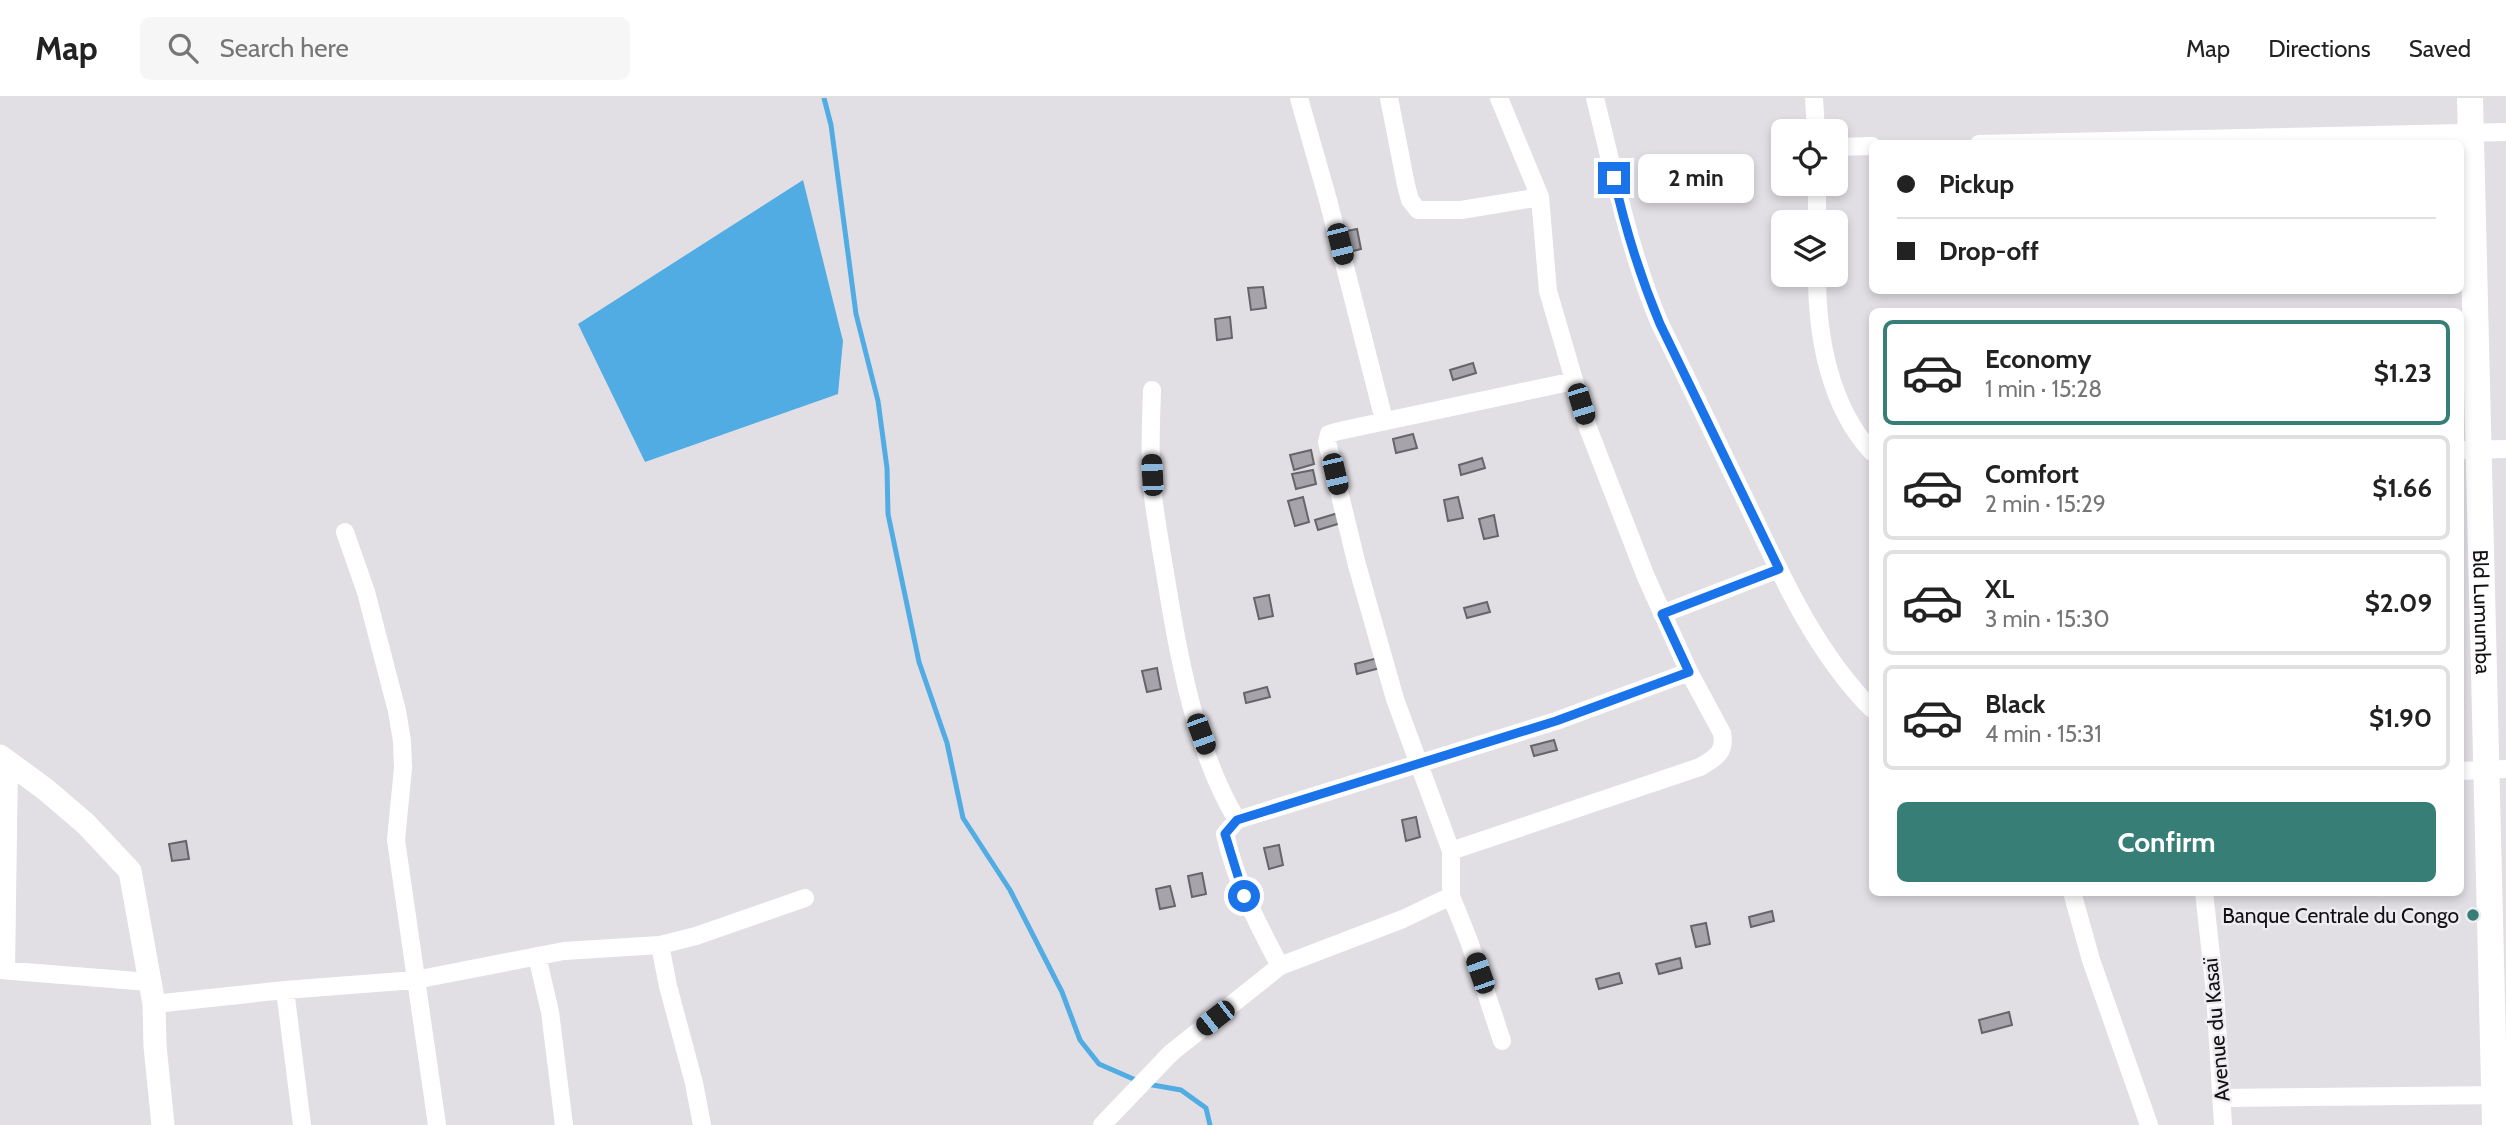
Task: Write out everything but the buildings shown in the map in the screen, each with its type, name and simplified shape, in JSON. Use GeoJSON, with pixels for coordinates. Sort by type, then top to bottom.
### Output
{"type":"FeatureCollection","features":[{"type":"Feature","properties":{"kind":"main road","name":"Bld Lumumba"},"geometry":{"type":"LineString","coordinates":[[2470,98],[2469,449],[2499,1095],[2495,1125]]}},
{"type":"Feature","properties":{"kind":"street"},"geometry":{"type":"LineString","coordinates":[[1298,98],[1328,200],[1384,420]]}},
{"type":"Feature","properties":{"kind":"street"},"geometry":{"type":"LineString","coordinates":[[1389,98],[1410,201],[1418,210],[1461,210],[1540,197]]}},
{"type":"Feature","properties":{"kind":"street"},"geometry":{"type":"LineString","coordinates":[[1451,851],[1700,767],[1722,752],[1724,743],[1722,733],[1662,614],[1618,508],[1574,381],[1548,291],[1540,197],[1499,98]]}},
{"type":"Feature","properties":{"kind":"street"},"geometry":{"type":"LineString","coordinates":[[1595,98],[1623,218],[1643,283],[1660,324],[1779,569],[1810,626],[1855,691],[1869,706]]}},
{"type":"Feature","properties":{"kind":"street"},"geometry":{"type":"LineString","coordinates":[[1814,98],[1815,119]]}},
{"type":"Feature","properties":{"kind":"street"},"geometry":{"type":"LineString","coordinates":[[2143,140],[2506,132]]}},
{"type":"Feature","properties":{"kind":"street"},"geometry":{"type":"LineString","coordinates":[[1848,147],[1869,146]]}},
{"type":"Feature","properties":{"kind":"street"},"geometry":{"type":"LineString","coordinates":[[1818,287],[1821,331],[1828,371],[1844,410],[1869,449]]}},
{"type":"Feature","properties":{"kind":"street"},"geometry":{"type":"LineString","coordinates":[[1502,1041],[1469,941],[1451,897],[1451,851],[1395,699],[1357,565],[1327,442],[1329,434],[1384,420],[1574,381]]}},
{"type":"Feature","properties":{"kind":"street"},"geometry":{"type":"LineString","coordinates":[[1152,390],[1150,436],[1153,495],[1177,644],[1201,734],[1225,800],[1237,820]]}},
{"type":"Feature","properties":{"kind":"street"},"geometry":{"type":"LineString","coordinates":[[2469,449],[2506,449]]}},
{"type":"Feature","properties":{"kind":"street"},"geometry":{"type":"LineString","coordinates":[[345,531],[366,592],[398,721],[403,768],[396,840],[437,1125]]}},
{"type":"Feature","properties":{"kind":"street"},"geometry":{"type":"LineString","coordinates":[[1662,614],[1779,569]]}},
{"type":"Feature","properties":{"kind":"street"},"geometry":{"type":"LineString","coordinates":[[1280,966],[1255,921],[1232,861],[1225,834],[1237,820],[1556,721],[1689,672]]}},
{"type":"Feature","properties":{"kind":"street"},"geometry":{"type":"LineString","coordinates":[[5,759],[3,970],[151,993],[285,990],[415,980],[598,947],[660,945],[696,936],[805,898]]}},
{"type":"Feature","properties":{"kind":"street"},"geometry":{"type":"LineString","coordinates":[[5,759],[86,824],[130,871],[151,993],[163,1125]]}},
{"type":"Feature","properties":{"kind":"street"},"geometry":{"type":"LineString","coordinates":[[2073,896],[2091,960],[2149,1125]]}},
{"type":"Feature","properties":{"kind":"street","name":"Avenue du Kasaï"},"geometry":{"type":"LineString","coordinates":[[2204,896],[2223,1098],[2223,1125]]}},
{"type":"Feature","properties":{"kind":"street"},"geometry":{"type":"LineString","coordinates":[[1102,1125],[1171,1053],[1280,966],[1403,919],[1451,897]]}},
{"type":"Feature","properties":{"kind":"street"},"geometry":{"type":"LineString","coordinates":[[660,945],[702,1125]]}},
{"type":"Feature","properties":{"kind":"street"},"geometry":{"type":"LineString","coordinates":[[537,956],[550,1012],[564,1125]]}},
{"type":"Feature","properties":{"kind":"street"},"geometry":{"type":"LineString","coordinates":[[285,990],[302,1125]]}},
{"type":"Feature","properties":{"kind":"street"},"geometry":{"type":"LineString","coordinates":[[2223,1098],[2499,1095]]}},
{"type":"Feature","properties":{"kind":"water"},"geometry":{"type":"Polygon","coordinates":[[[803,180],[843,341],[838,394],[645,462],[578,324],[803,180]]]}},
{"type":"Feature","properties":{"kind":"waterway"},"geometry":{"type":"LineString","coordinates":[[824,98],[831,125],[856,314],[878,401],[887,468],[888,514],[919,662],[947,743],[963,818],[1010,890],[1062,992],[1080,1040],[1099,1064],[1138,1081]]}},
{"type":"Feature","properties":{"kind":"waterway"},"geometry":{"type":"LineString","coordinates":[[1147,1084],[1181,1090],[1206,1108],[1210,1125]]}},
{"type":"Feature","properties":{"kind":"place","name":"Banque Centrale du Congo"},"geometry":{"type":"Point","coordinates":[2473,915]}},
{"type":"Feature","properties":{"kind":"route"},"geometry":{"type":"LineString","coordinates":[[1244,896],[1225,834],[1237,820],[1556,721],[1689,672],[1662,614],[1779,569],[1660,324],[1643,283],[1614,178]]}}]}
